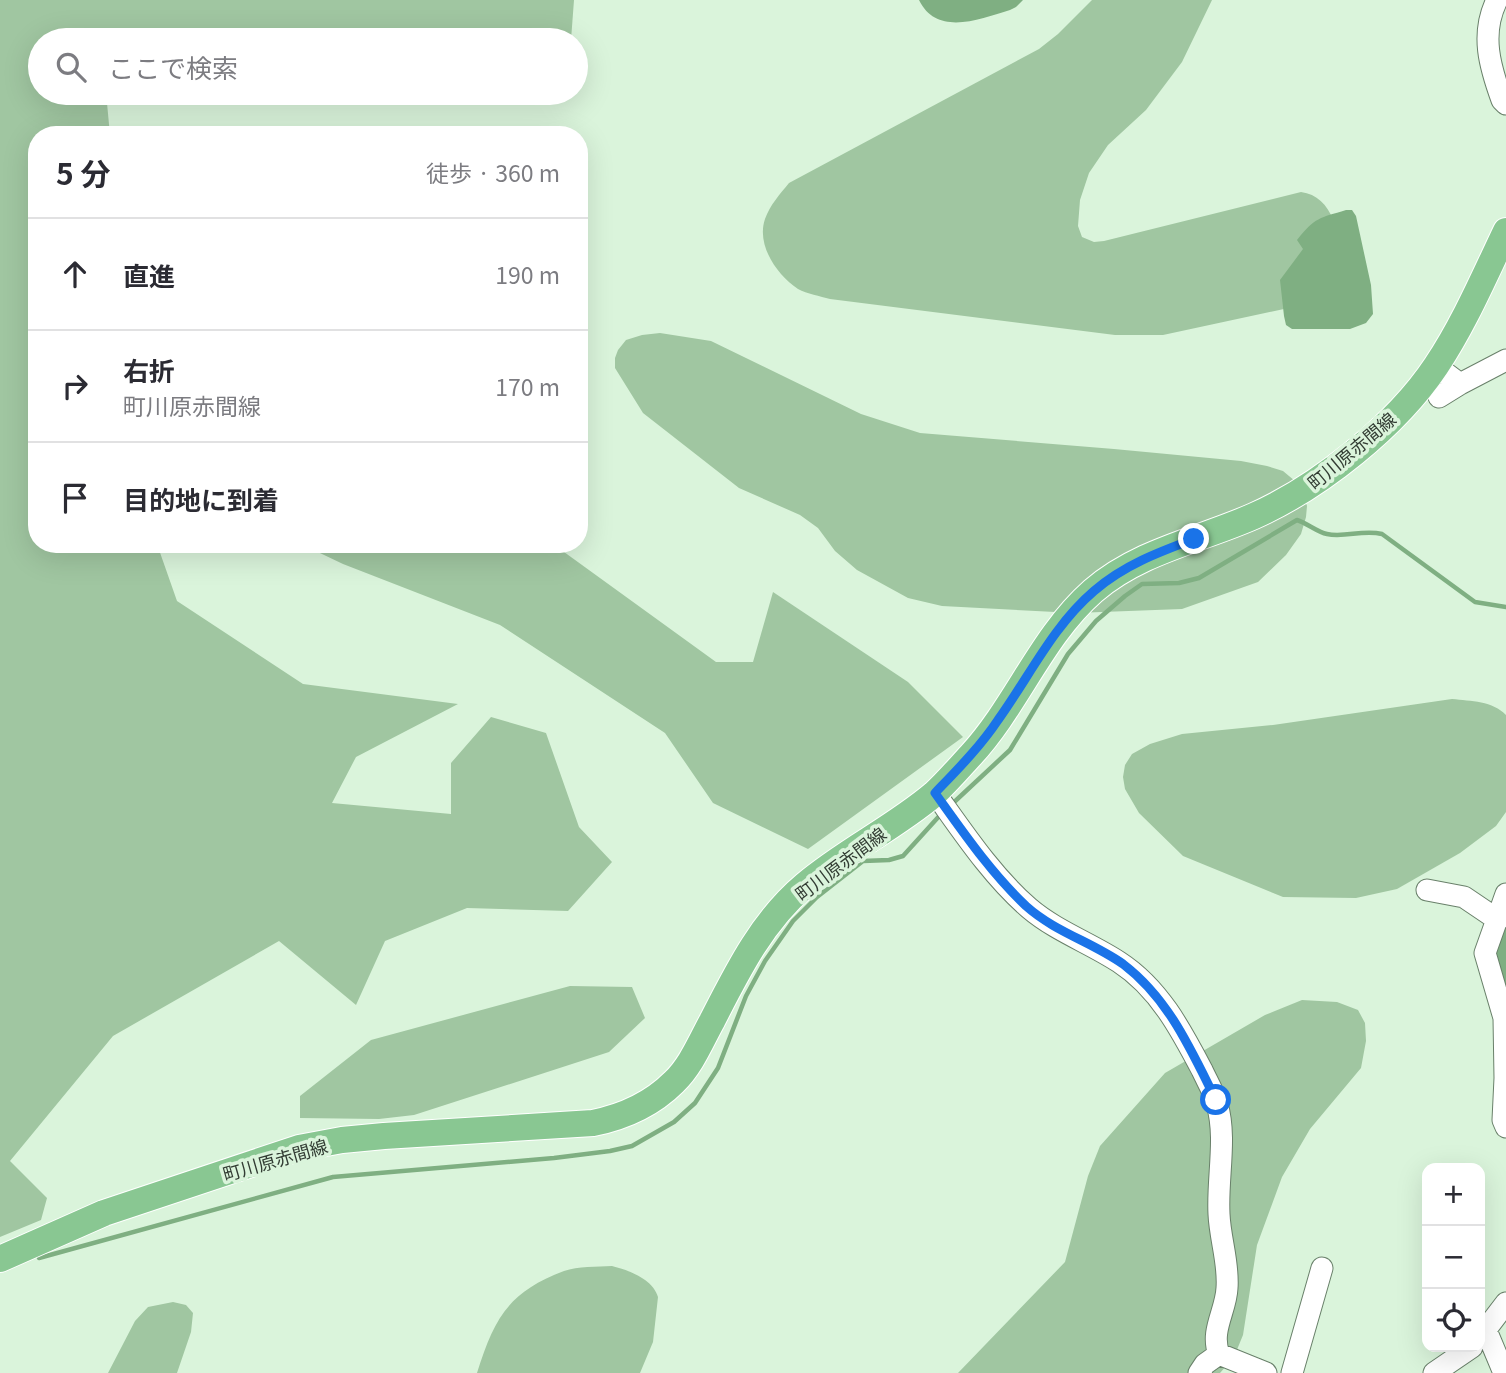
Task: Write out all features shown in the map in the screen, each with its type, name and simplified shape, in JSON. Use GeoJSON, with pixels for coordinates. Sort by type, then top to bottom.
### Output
{"type":"FeatureCollection","features":[{"type":"Feature","properties":{"kind":"main road","name":"町川原赤間線"},"geometry":{"type":"LineString","coordinates":[[0,1259],[104,1213],[299,1148],[384,1136],[593,1123],[614,1119],[650,1101],[676,1080],[690,1061],[752,947],[802,887],[935,793],[973,753],[999,720],[1060,627],[1094,590],[1136,562],[1266,511],[1341,463],[1416,393],[1436,366],[1503,252]]}},
{"type":"Feature","properties":{"kind":"street"},"geometry":{"type":"LineString","coordinates":[[1497,0],[1489,27],[1490,67],[1506,104]]}},
{"type":"Feature","properties":{"kind":"street"},"geometry":{"type":"LineString","coordinates":[[1439,397],[1506,360]]}},
{"type":"Feature","properties":{"kind":"street"},"geometry":{"type":"LineString","coordinates":[[1436,366],[1460,384]]}},
{"type":"Feature","properties":{"kind":"street"},"geometry":{"type":"LineString","coordinates":[[935,793],[1003,881],[1026,906],[1060,929],[1122,964],[1161,1002],[1177,1022],[1216,1100],[1221,1121],[1219,1217],[1227,1265],[1227,1290],[1216,1330],[1216,1346],[1219,1354],[1266,1373]]}},
{"type":"Feature","properties":{"kind":"street"},"geometry":{"type":"LineString","coordinates":[[1427,890],[1464,898],[1498,920]]}},
{"type":"Feature","properties":{"kind":"street"},"geometry":{"type":"LineString","coordinates":[[1506,894],[1485,953],[1504,1018],[1503,1119],[1506,1127]]}},
{"type":"Feature","properties":{"kind":"street"},"geometry":{"type":"LineString","coordinates":[[1293,1373],[1322,1268]]}},
{"type":"Feature","properties":{"kind":"street"},"geometry":{"type":"LineString","coordinates":[[1485,1330],[1506,1303]]}},
{"type":"Feature","properties":{"kind":"street"},"geometry":{"type":"LineString","coordinates":[[1485,1337],[1504,1373]]}},
{"type":"Feature","properties":{"kind":"street"},"geometry":{"type":"LineString","coordinates":[[1434,1373],[1465,1352]]}},
{"type":"Feature","properties":{"kind":"street"},"geometry":{"type":"LineString","coordinates":[[1199,1373],[1205,1364],[1219,1354]]}},
{"type":"Feature","properties":{"kind":"shaded area"},"geometry":{"type":"Polygon","coordinates":[[[0,0],[574,0],[572,28],[28,28],[28,105],[107,105],[109,126],[28,126],[28,553],[160,553],[177,601],[303,684],[458,704],[356,757],[332,803],[451,814],[451,763],[491,717],[546,733],[579,827],[612,862],[568,911],[467,908],[385,941],[356,1005],[279,941],[113,1036],[10,1161],[47,1198],[41,1220],[0,1237],[0,0]]]}},
{"type":"Feature","properties":{"kind":"shaded area"},"geometry":{"type":"Polygon","coordinates":[[[919,0],[1023,0],[1010,10],[973,21],[948,22],[927,11],[919,0]]]}},
{"type":"Feature","properties":{"kind":"shaded area"},"geometry":{"type":"Polygon","coordinates":[[[1092,0],[1212,0],[1182,62],[1146,110],[1108,145],[1089,173],[1080,200],[1078,226],[1082,237],[1094,242],[1104,241],[1301,192],[1307,193],[1321,201],[1333,219],[1298,306],[1163,335],[1115,335],[830,299],[798,289],[776,268],[766,249],[763,229],[770,209],[789,183],[1039,49],[1092,0]]]}},
{"type":"Feature","properties":{"kind":"shaded area"},"geometry":{"type":"Polygon","coordinates":[[[1352,210],[1356,216],[1371,285],[1373,314],[1366,323],[1350,329],[1292,329],[1286,325],[1280,280],[1303,249],[1297,240],[1318,219],[1352,210]]]}},
{"type":"Feature","properties":{"kind":"shaded area"},"geometry":{"type":"Polygon","coordinates":[[[660,333],[711,341],[861,414],[920,433],[1241,461],[1283,471],[1302,491],[1307,506],[1301,534],[1286,555],[1258,582],[1182,609],[1075,613],[942,606],[908,598],[857,570],[835,551],[818,528],[800,515],[739,488],[643,413],[615,368],[615,358],[626,340],[660,333]]]}},
{"type":"Feature","properties":{"kind":"shaded area"},"geometry":{"type":"Polygon","coordinates":[[[320,553],[565,553],[716,662],[753,662],[773,592],[908,682],[963,737],[808,849],[713,803],[665,733],[500,625],[320,553]]]}},
{"type":"Feature","properties":{"kind":"shaded area"},"geometry":{"type":"Polygon","coordinates":[[[1452,699],[1488,704],[1506,715],[1506,812],[1496,826],[1460,853],[1397,889],[1356,898],[1283,897],[1183,856],[1139,813],[1125,789],[1125,765],[1132,754],[1150,744],[1182,734],[1273,725],[1452,699]]]}},
{"type":"Feature","properties":{"kind":"shaded area"},"geometry":{"type":"Polygon","coordinates":[[[570,986],[632,987],[645,1018],[609,1052],[414,1115],[379,1119],[300,1118],[300,1096],[371,1040],[570,986]]]}},
{"type":"Feature","properties":{"kind":"shaded area"},"geometry":{"type":"Polygon","coordinates":[[[1302,1000],[1337,1002],[1358,1010],[1365,1023],[1366,1041],[1361,1068],[1310,1129],[1282,1177],[1257,1245],[1243,1335],[1234,1357],[1220,1373],[958,1373],[1065,1262],[1088,1176],[1100,1146],[1165,1073],[1265,1015],[1302,1000]]]}},
{"type":"Feature","properties":{"kind":"shaded area"},"geometry":{"type":"Polygon","coordinates":[[[612,1266],[645,1280],[658,1297],[653,1342],[640,1373],[477,1373],[497,1323],[516,1298],[545,1279],[564,1271],[581,1267],[612,1266]]]}},
{"type":"Feature","properties":{"kind":"shaded area"},"geometry":{"type":"Polygon","coordinates":[[[173,1302],[186,1305],[193,1313],[191,1332],[177,1373],[108,1373],[135,1321],[148,1307],[173,1302]]]}},
{"type":"Feature","properties":{"kind":"waterway"},"geometry":{"type":"LineString","coordinates":[[951,805],[1010,750],[1068,654],[1096,621],[1125,596],[1142,584],[1179,583],[1199,578],[1297,520],[1327,534],[1382,534],[1475,602],[1506,607]]}},
{"type":"Feature","properties":{"kind":"waterway"},"geometry":{"type":"LineString","coordinates":[[39,1258],[333,1177],[554,1158],[632,1146],[674,1122],[695,1103],[718,1068],[746,996],[765,961],[793,921],[817,897],[863,861],[889,860],[903,856],[942,813]]}},
{"type":"Feature","properties":{"kind":"waterway"},"geometry":{"type":"LineString","coordinates":[[1506,936],[1502,938],[1498,959],[1506,994]]}},
{"type":"Feature","properties":{"kind":"route"},"geometry":{"type":"LineString","coordinates":[[1194,539],[1136,562],[1094,590],[1060,627],[999,720],[973,753],[935,793],[967,837],[1026,906],[1060,929],[1122,964],[1143,982],[1177,1022],[1216,1100]]}}]}
